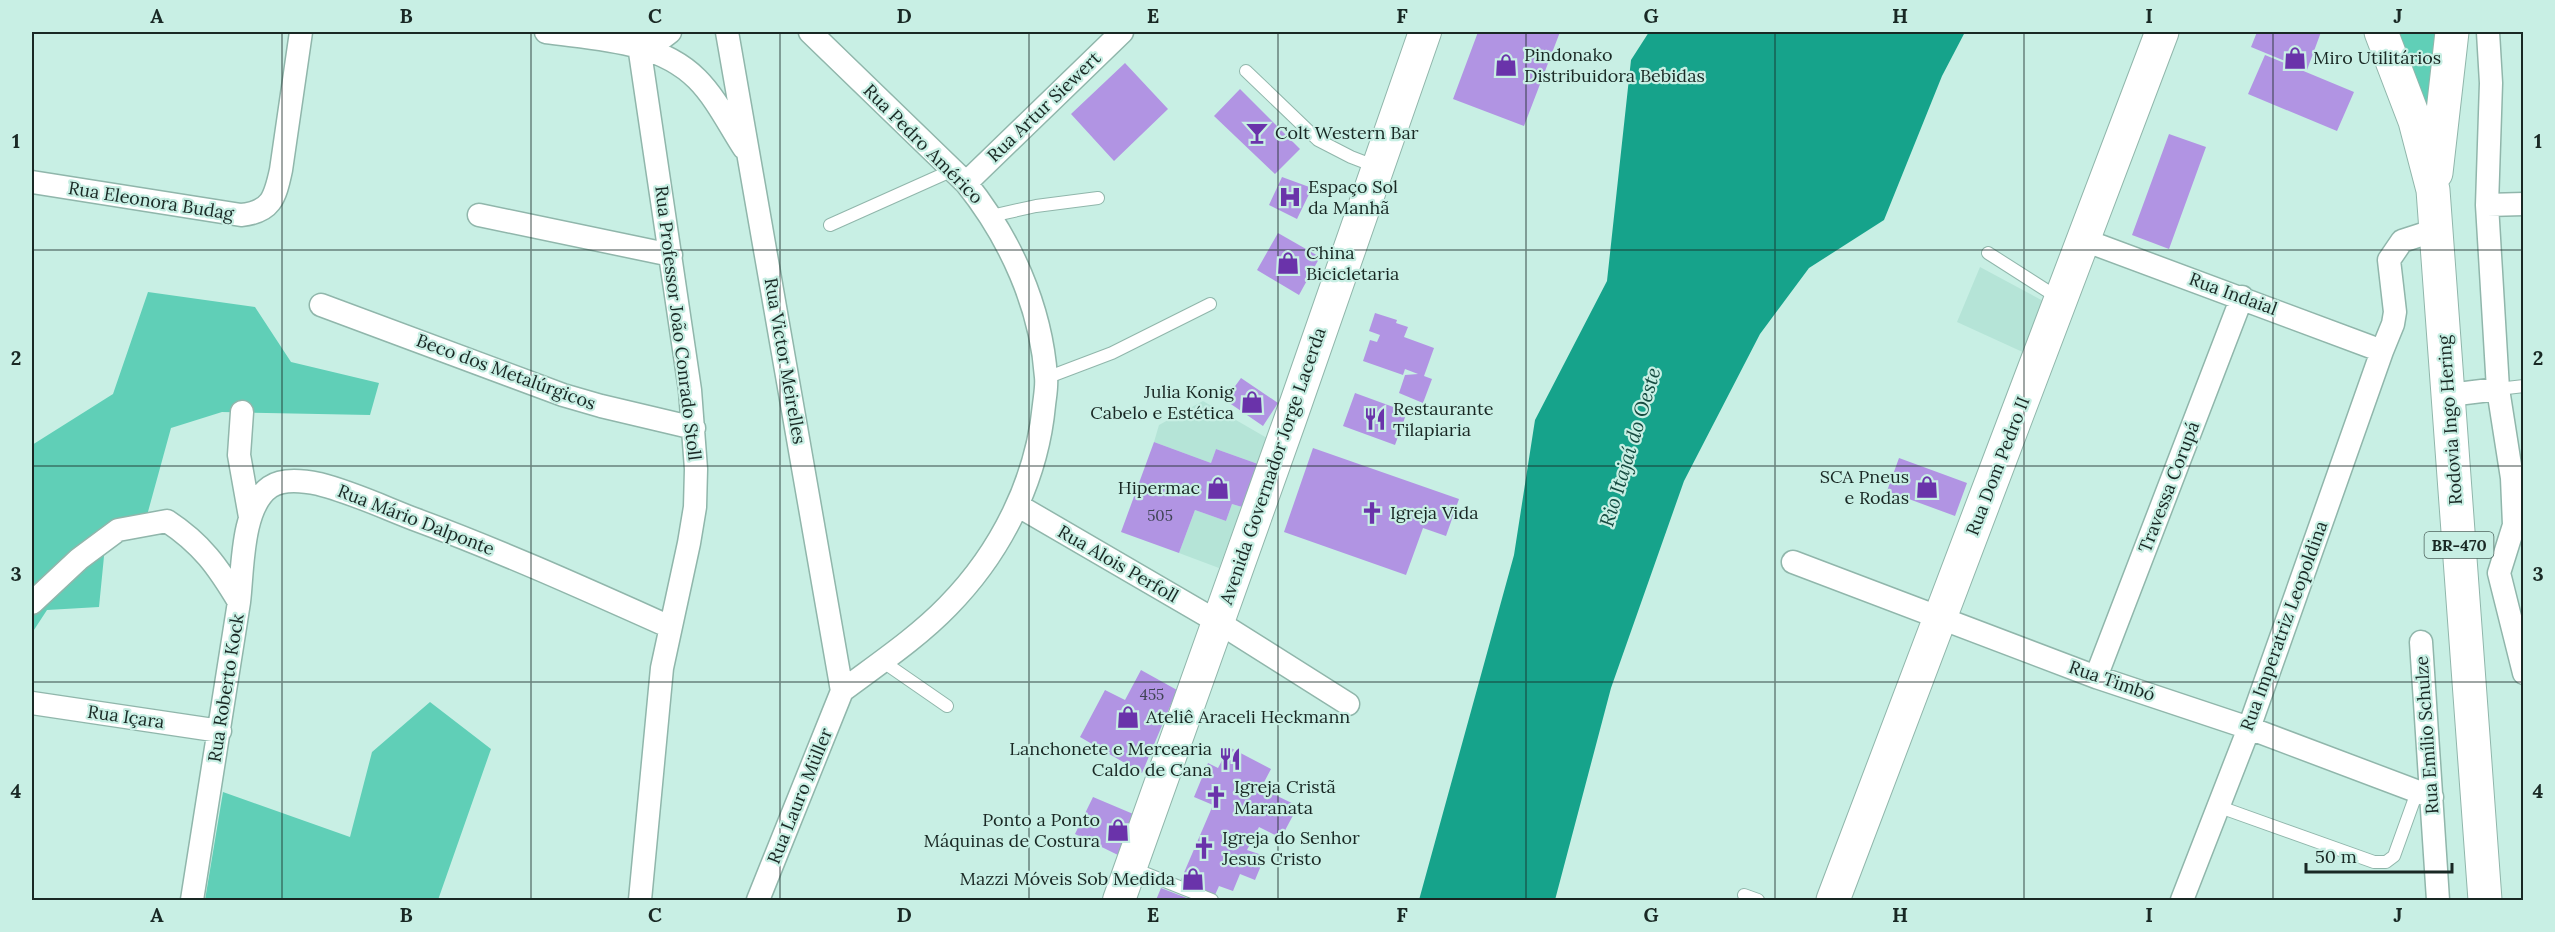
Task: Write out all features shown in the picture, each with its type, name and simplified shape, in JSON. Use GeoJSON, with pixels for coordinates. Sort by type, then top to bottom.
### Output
{"type":"FeatureCollection","features":[{"type":"Feature","properties":{"kind":"main road","name":"Avenida Governador Jorge Lacerda"},"geometry":{"type":"LineString","coordinates":[[1119,900],[1425,32]]}},
{"type":"Feature","properties":{"kind":"main road","name":"Rua Dom Pedro II"},"geometry":{"type":"LineString","coordinates":[[1833,900],[2162,32]]}},
{"type":"Feature","properties":{"kind":"main road","name":"Rodovia Ingo Hering"},"geometry":{"type":"LineString","coordinates":[[2381,32],[2415,121],[2433,190],[2485,900]]}},
{"type":"Feature","properties":{"kind":"main road","name":"Rodovia Ingo Hering"},"geometry":{"type":"LineString","coordinates":[[2433,190],[2448,83],[2452,32]]}},
{"type":"Feature","properties":{"kind":"street","name":"Rua Eleonora Budag"},"geometry":{"type":"LineString","coordinates":[[32,182],[241,215],[257,213],[268,205],[276,190],[281,170],[301,32]]}},
{"type":"Feature","properties":{"kind":"street"},"geometry":{"type":"LineString","coordinates":[[546,32],[657,42],[670,32]]}},
{"type":"Feature","properties":{"kind":"street"},"geometry":{"type":"LineString","coordinates":[[675,32],[678,64]]}},
{"type":"Feature","properties":{"kind":"street","name":"Rua Victor Meirelles"},"geometry":{"type":"LineString","coordinates":[[727,32],[751,159],[842,691]]}},
{"type":"Feature","properties":{"kind":"street","name":"Rua Pedro Américo"},"geometry":{"type":"LineString","coordinates":[[810,32],[960,176],[991,216],[1018,267],[1032,304],[1046,378],[1042,422],[1034,462],[1017,505],[999,539],[974,577],[948,606],[842,691]]}},
{"type":"Feature","properties":{"kind":"street","name":"Rua Artur Siewert"},"geometry":{"type":"LineString","coordinates":[[960,176],[1122,32]]}},
{"type":"Feature","properties":{"kind":"street"},"geometry":{"type":"LineString","coordinates":[[2488,32],[2491,83],[2487,205],[2498,389],[2512,478],[2514,525],[2499,573],[2523,673]]}},
{"type":"Feature","properties":{"kind":"street"},"geometry":{"type":"LineString","coordinates":[[638,39],[678,64],[697,80],[751,159]]}},
{"type":"Feature","properties":{"kind":"street","name":"Rua Professor João Conrado Stoll"},"geometry":{"type":"LineString","coordinates":[[638,39],[671,255],[694,428],[696,469],[694,507],[683,573],[662,669],[640,900]]}},
{"type":"Feature","properties":{"kind":"street"},"geometry":{"type":"LineString","coordinates":[[2487,205],[2523,204]]}},
{"type":"Feature","properties":{"kind":"street"},"geometry":{"type":"LineString","coordinates":[[479,215],[671,255]]}},
{"type":"Feature","properties":{"kind":"street","name":"Rua Imperatriz Leopoldina"},"geometry":{"type":"LineString","coordinates":[[2182,900],[2248,728],[2393,324],[2395,312],[2389,260],[2402,241],[2436,230]]}},
{"type":"Feature","properties":{"kind":"street","name":"Rua Indaial"},"geometry":{"type":"LineString","coordinates":[[2084,240],[2382,351]]}},
{"type":"Feature","properties":{"kind":"street","name":"Travessa Corupá"},"geometry":{"type":"LineString","coordinates":[[2096,677],[2242,297]]}},
{"type":"Feature","properties":{"kind":"street","name":"Beco dos Metalúrgicos"},"geometry":{"type":"LineString","coordinates":[[321,305],[563,395],[694,428]]}},
{"type":"Feature","properties":{"kind":"street"},"geometry":{"type":"LineString","coordinates":[[2449,395],[2498,389]]}},
{"type":"Feature","properties":{"kind":"street"},"geometry":{"type":"LineString","coordinates":[[242,412],[239,455],[250,517]]}},
{"type":"Feature","properties":{"kind":"street","name":"Rua Mário Dalponte"},"geometry":{"type":"LineString","coordinates":[[239,602],[250,517],[259,497],[272,486],[287,481],[318,484],[478,543],[670,627]]}},
{"type":"Feature","properties":{"kind":"street","name":"Rua Alois Perfoll"},"geometry":{"type":"LineString","coordinates":[[1017,505],[1218,622],[1348,704]]}},
{"type":"Feature","properties":{"kind":"street","name":"Rua Roberto Kock"},"geometry":{"type":"LineString","coordinates":[[32,603],[79,559],[118,530],[167,521],[202,548],[216,565],[239,602],[192,900]]}},
{"type":"Feature","properties":{"kind":"street","name":"Rua Timbó"},"geometry":{"type":"LineString","coordinates":[[1792,562],[2096,677],[2248,728],[2425,795]]}},
{"type":"Feature","properties":{"kind":"street"},"geometry":{"type":"LineString","coordinates":[[2462,584],[2499,573]]}},
{"type":"Feature","properties":{"kind":"street","name":"Rua Emílio Schulze"},"geometry":{"type":"LineString","coordinates":[[2421,642],[2425,795],[2438,900]]}},
{"type":"Feature","properties":{"kind":"street","name":"Rua Lauro Müller"},"geometry":{"type":"LineString","coordinates":[[758,900],[842,691]]}},
{"type":"Feature","properties":{"kind":"street","name":"Rua Içara"},"geometry":{"type":"LineString","coordinates":[[32,703],[220,731]]}},
{"type":"Feature","properties":{"kind":"lane"},"geometry":{"type":"LineString","coordinates":[[1246,71],[1318,140],[1351,157],[1378,167]]}},
{"type":"Feature","properties":{"kind":"lane"},"geometry":{"type":"LineString","coordinates":[[830,225],[960,176]]}},
{"type":"Feature","properties":{"kind":"lane"},"geometry":{"type":"LineString","coordinates":[[991,216],[1036,206],[1098,198]]}},
{"type":"Feature","properties":{"kind":"lane"},"geometry":{"type":"LineString","coordinates":[[1988,253],[2061,299]]}},
{"type":"Feature","properties":{"kind":"lane"},"geometry":{"type":"LineString","coordinates":[[1046,378],[1112,353],[1210,304]]}},
{"type":"Feature","properties":{"kind":"lane"},"geometry":{"type":"LineString","coordinates":[[2498,389],[2523,386]]}},
{"type":"Feature","properties":{"kind":"lane"},"geometry":{"type":"LineString","coordinates":[[882,661],[947,706]]}},
{"type":"Feature","properties":{"kind":"lane"},"geometry":{"type":"LineString","coordinates":[[2217,806],[2374,862],[2386,862],[2394,856],[2425,795]]}},
{"type":"Feature","properties":{"kind":"lane"},"geometry":{"type":"LineString","coordinates":[[1131,868],[1212,900]]}},
{"type":"Feature","properties":{"kind":"lane"},"geometry":{"type":"LineString","coordinates":[[1744,895],[1758,900]]}},
{"type":"Feature","properties":{"kind":"shaded area"},"geometry":{"type":"Polygon","coordinates":[[[2395,32],[2447,32],[2433,172],[2395,32]]]}},
{"type":"Feature","properties":{"kind":"shaded area"},"geometry":{"type":"Polygon","coordinates":[[[1980,267],[2047,303],[2027,354],[1957,322],[1980,267]]]}},
{"type":"Feature","properties":{"kind":"shaded area"},"geometry":{"type":"Polygon","coordinates":[[[148,292],[255,307],[291,362],[379,383],[370,415],[222,412],[171,428],[146,519],[107,526],[99,607],[47,610],[32,633],[32,445],[113,394],[148,292]]]}},
{"type":"Feature","properties":{"kind":"shaded area"},"geometry":{"type":"Polygon","coordinates":[[[1203,401],[1267,438],[1258,464],[1216,449],[1211,463],[1154,442],[1159,425],[1203,401]]]}},
{"type":"Feature","properties":{"kind":"shaded area"},"geometry":{"type":"Polygon","coordinates":[[[1232,504],[1242,507],[1219,568],[1179,553],[1195,510],[1226,521],[1232,504]]]}},
{"type":"Feature","properties":{"kind":"shaded area"},"geometry":{"type":"Polygon","coordinates":[[[430,702],[491,749],[438,900],[205,900],[223,792],[350,837],[372,752],[430,702]]]}},
{"type":"Feature","properties":{"kind":"water","name":"Rio Itajaí do Oeste"},"geometry":{"type":"Polygon","coordinates":[[[1649,32],[1965,32],[1942,76],[1884,220],[1809,268],[1760,334],[1684,481],[1611,688],[1555,900],[1419,900],[1514,555],[1535,420],[1607,281],[1631,60],[1649,32]]]}},
{"type":"Feature","properties":{"kind":"building","name":"Pindonako Distribuidora Bebidas"},"geometry":{"type":"Polygon","coordinates":[[[1478,32],[1560,32],[1524,126],[1453,99],[1478,32]]]}},
{"type":"Feature","properties":{"kind":"building","name":"Miro Utilitários"},"geometry":{"type":"Polygon","coordinates":[[[2257,32],[2321,32],[2307,70],[2251,47],[2257,32]]]}},
{"type":"Feature","properties":{"kind":"building"},"geometry":{"type":"Polygon","coordinates":[[[2265,55],[2354,92],[2337,131],[2248,94],[2265,55]]]}},
{"type":"Feature","properties":{"kind":"building"},"geometry":{"type":"Polygon","coordinates":[[[1125,63],[1168,109],[1114,161],[1071,114],[1125,63]]]}},
{"type":"Feature","properties":{"kind":"building","name":"Colt Western Bar"},"geometry":{"type":"Polygon","coordinates":[[[1240,89],[1300,149],[1275,174],[1214,116],[1240,89]]]}},
{"type":"Feature","properties":{"kind":"building"},"geometry":{"type":"Polygon","coordinates":[[[2169,134],[2206,147],[2169,249],[2132,235],[2169,134]]]}},
{"type":"Feature","properties":{"kind":"building","name":"Espaço Sol da Manhã"},"geometry":{"type":"Polygon","coordinates":[[[1282,177],[1312,188],[1297,219],[1269,205],[1282,177]]]}},
{"type":"Feature","properties":{"kind":"building","name":"China Bicicletaria"},"geometry":{"type":"Polygon","coordinates":[[[1278,233],[1320,257],[1299,295],[1257,270],[1278,233]]]}},
{"type":"Feature","properties":{"kind":"building"},"geometry":{"type":"Polygon","coordinates":[[[1375,313],[1397,320],[1396,323],[1408,327],[1404,337],[1434,348],[1424,376],[1432,379],[1423,403],[1399,393],[1405,375],[1418,374],[1405,369],[1403,375],[1363,361],[1370,340],[1377,342],[1380,335],[1369,331],[1375,313]]]}},
{"type":"Feature","properties":{"kind":"building","name":"Julia Konig Cabelo e Estética"},"geometry":{"type":"Polygon","coordinates":[[[1241,378],[1278,403],[1263,426],[1225,400],[1241,378]]]}},
{"type":"Feature","properties":{"kind":"building","name":"Restaurante Tilapiaria"},"geometry":{"type":"Polygon","coordinates":[[[1355,393],[1407,412],[1395,445],[1343,426],[1355,393]]]}},
{"type":"Feature","properties":{"kind":"building"},"geometry":{"type":"Polygon","coordinates":[[[1154,442],[1211,463],[1216,449],[1258,464],[1242,507],[1232,504],[1226,521],[1195,510],[1179,553],[1121,532],[1154,442]]]}},
{"type":"Feature","properties":{"kind":"building","name":"Igreja Vida"},"geometry":{"type":"Polygon","coordinates":[[[1313,448],[1459,499],[1446,536],[1423,528],[1406,575],[1284,532],[1313,448]]]}},
{"type":"Feature","properties":{"kind":"building","name":"SCA Pneus e Rodas"},"geometry":{"type":"Polygon","coordinates":[[[1899,458],[1967,483],[1955,516],[1887,491],[1899,458]]]}},
{"type":"Feature","properties":{"kind":"building"},"geometry":{"type":"Polygon","coordinates":[[[1141,670],[1177,690],[1142,773],[1080,737],[1105,690],[1125,700],[1141,670]]]}},
{"type":"Feature","properties":{"kind":"building"},"geometry":{"type":"Polygon","coordinates":[[[1229,747],[1271,769],[1261,788],[1298,806],[1281,838],[1259,827],[1247,850],[1265,856],[1255,880],[1240,874],[1233,891],[1219,886],[1215,895],[1180,882],[1213,805],[1194,797],[1208,763],[1218,768],[1229,747]]]}},
{"type":"Feature","properties":{"kind":"building"},"geometry":{"type":"Polygon","coordinates":[[[1093,797],[1138,816],[1120,856],[1075,834],[1093,797]]]}},
{"type":"Feature","properties":{"kind":"building"},"geometry":{"type":"Polygon","coordinates":[[[1161,888],[1192,900],[1156,900],[1161,888]]]}},
{"type":"Feature","properties":{"kind":"place","name":"Miro Utilitários"},"geometry":{"type":"Point","coordinates":[2295,58]}},
{"type":"Feature","properties":{"kind":"place","name":"Pindonako Distribuidora Bebidas"},"geometry":{"type":"Point","coordinates":[1506,65]}},
{"type":"Feature","properties":{"kind":"place","name":"Colt Western Bar"},"geometry":{"type":"Point","coordinates":[1257,133]}},
{"type":"Feature","properties":{"kind":"place","name":"Espaço Sol da Manhã"},"geometry":{"type":"Point","coordinates":[1290,197]}},
{"type":"Feature","properties":{"kind":"place","name":"China Bicicletaria"},"geometry":{"type":"Point","coordinates":[1288,263]}},
{"type":"Feature","properties":{"kind":"place","name":"Julia Konig Cabelo e Estética"},"geometry":{"type":"Point","coordinates":[1252,402]}},
{"type":"Feature","properties":{"kind":"place","name":"Restaurante Tilapiaria"},"geometry":{"type":"Point","coordinates":[1375,419]}},
{"type":"Feature","properties":{"kind":"place","name":"SCA Pneus e Rodas"},"geometry":{"type":"Point","coordinates":[1927,487]}},
{"type":"Feature","properties":{"kind":"place","name":"Hipermac"},"geometry":{"type":"Point","coordinates":[1218,488]}},
{"type":"Feature","properties":{"kind":"place","name":"Igreja Vida"},"geometry":{"type":"Point","coordinates":[1372,513]}},
{"type":"Feature","properties":{"kind":"place","name":"Ateliê Araceli Heckmann"},"geometry":{"type":"Point","coordinates":[1128,717]}},
{"type":"Feature","properties":{"kind":"place","name":"Lanchonete e Mercearia Caldo de Cana"},"geometry":{"type":"Point","coordinates":[1230,759]}},
{"type":"Feature","properties":{"kind":"place","name":"Igreja Cristã Maranata"},"geometry":{"type":"Point","coordinates":[1216,797]}},
{"type":"Feature","properties":{"kind":"place","name":"Ponto a Ponto Máquinas de Costura"},"geometry":{"type":"Point","coordinates":[1118,830]}},
{"type":"Feature","properties":{"kind":"place","name":"Igreja do Senhor Jesus Cristo"},"geometry":{"type":"Point","coordinates":[1204,848]}},
{"type":"Feature","properties":{"kind":"place","name":"Mazzi Móveis Sob Medida"},"geometry":{"type":"Point","coordinates":[1193,879]}}]}
